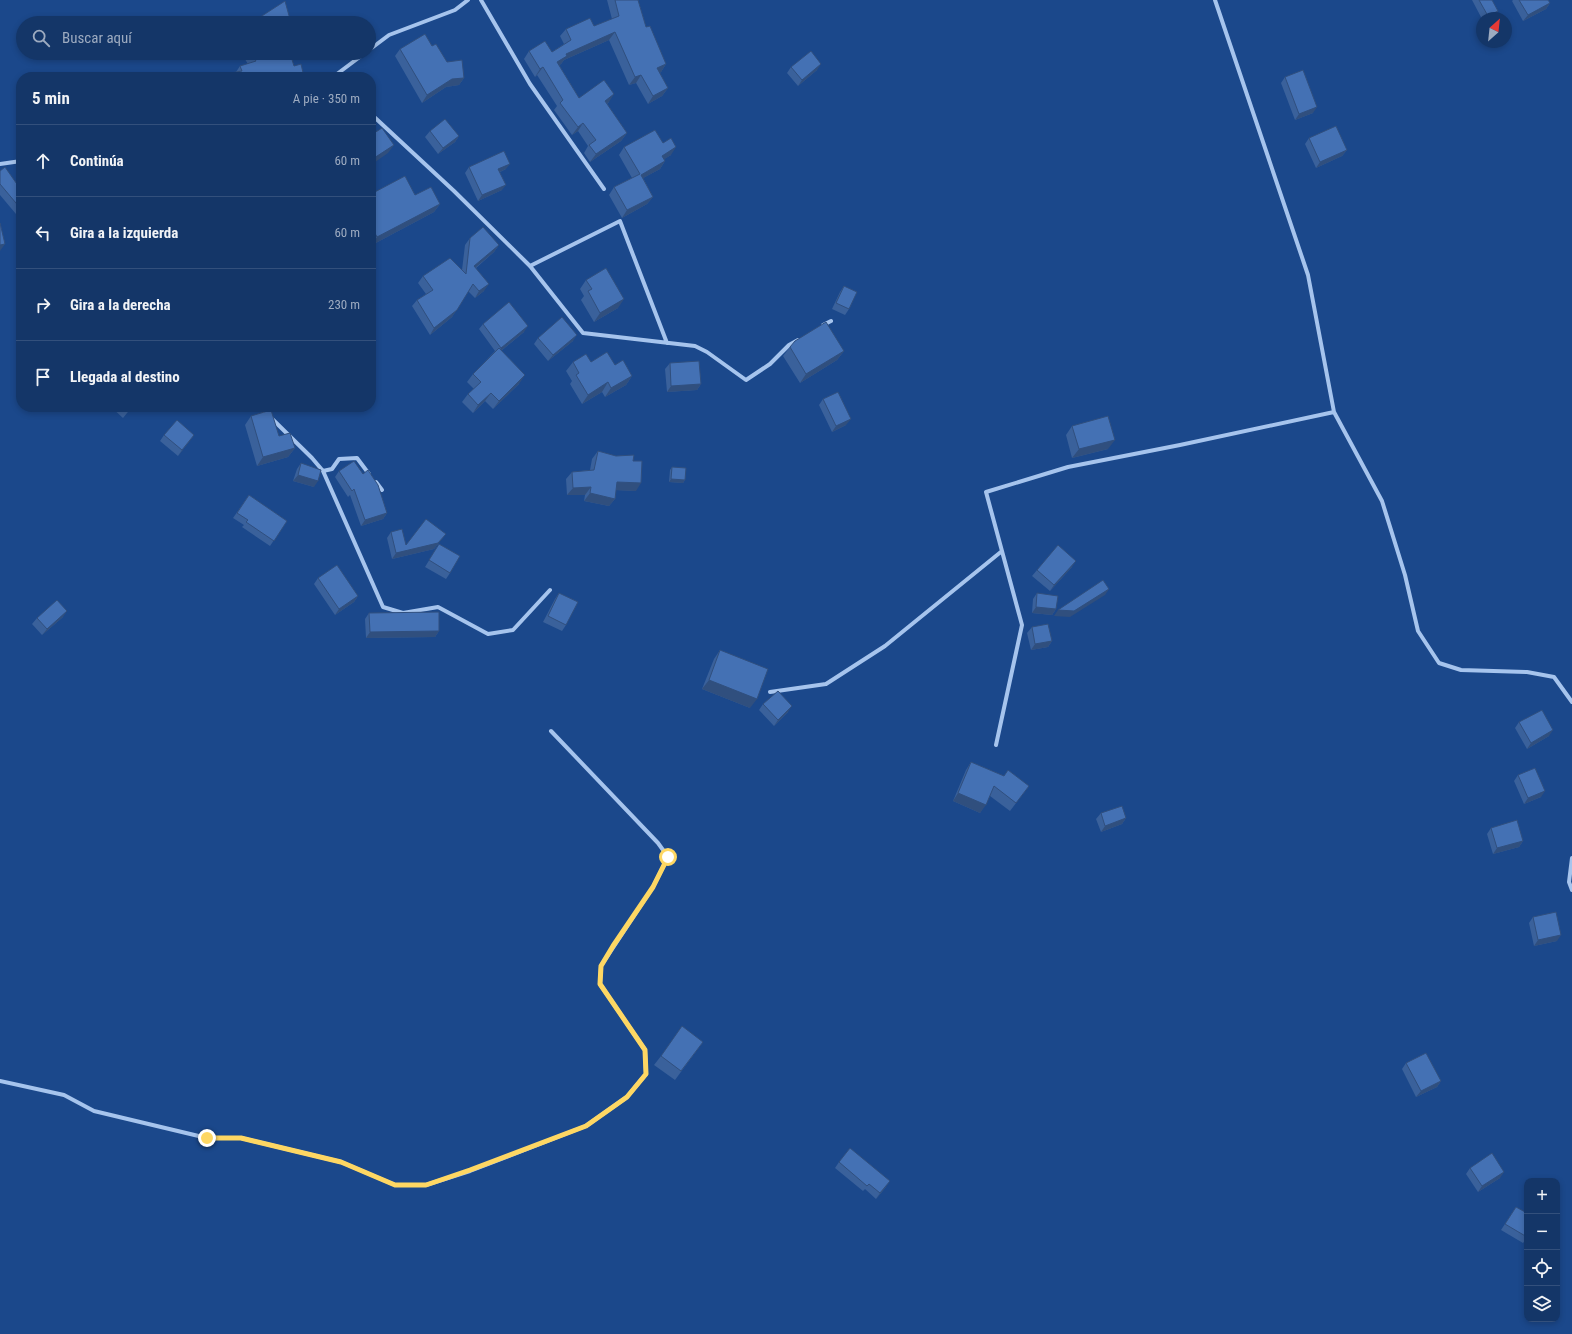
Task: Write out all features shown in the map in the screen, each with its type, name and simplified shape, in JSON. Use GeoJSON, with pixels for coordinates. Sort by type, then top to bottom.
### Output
{"type":"FeatureCollection","features":[{"type":"Feature","properties":{"kind":"street"},"geometry":{"type":"LineString","coordinates":[[376,45],[389,35],[455,10],[468,0]]}},
{"type":"Feature","properties":{"kind":"street"},"geometry":{"type":"LineString","coordinates":[[481,0],[530,84],[604,189]]}},
{"type":"Feature","properties":{"kind":"street"},"geometry":{"type":"LineString","coordinates":[[1215,0],[1308,275],[1334,412],[1382,501],[1404,575],[1418,631],[1439,663],[1461,670],[1527,672],[1554,677],[1572,702]]}},
{"type":"Feature","properties":{"kind":"street"},"geometry":{"type":"LineString","coordinates":[[340,72],[356,60]]}},
{"type":"Feature","properties":{"kind":"street"},"geometry":{"type":"LineString","coordinates":[[376,119],[454,191],[530,266],[584,333],[695,346],[707,352],[746,380],[770,364],[789,345],[801,338]]}},
{"type":"Feature","properties":{"kind":"street"},"geometry":{"type":"LineString","coordinates":[[0,164],[16,162]]}},
{"type":"Feature","properties":{"kind":"street"},"geometry":{"type":"LineString","coordinates":[[530,266],[620,221],[668,342]]}},
{"type":"Feature","properties":{"kind":"street"},"geometry":{"type":"LineString","coordinates":[[819,328],[831,321]]}},
{"type":"Feature","properties":{"kind":"street"},"geometry":{"type":"LineString","coordinates":[[265,412],[312,458],[323,471],[383,606],[402,613],[438,607],[488,634],[513,630],[550,590]]}},
{"type":"Feature","properties":{"kind":"street"},"geometry":{"type":"LineString","coordinates":[[996,746],[1022,625],[986,492],[1068,467],[1334,412]]}},
{"type":"Feature","properties":{"kind":"street"},"geometry":{"type":"LineString","coordinates":[[323,471],[332,469],[339,459],[357,458],[382,490]]}},
{"type":"Feature","properties":{"kind":"street"},"geometry":{"type":"LineString","coordinates":[[770,692],[826,684],[885,646],[1002,551]]}},
{"type":"Feature","properties":{"kind":"street"},"geometry":{"type":"LineString","coordinates":[[0,1081],[64,1095],[94,1111],[207,1138],[241,1138],[341,1162],[395,1185],[426,1185],[586,1126],[627,1097],[646,1074],[645,1050],[600,984],[601,966],[653,887],[668,857],[658,843],[551,731]]}},
{"type":"Feature","properties":{"kind":"street"},"geometry":{"type":"LineString","coordinates":[[1572,858],[1569,882],[1572,890]]}},
{"type":"Feature","properties":{"kind":"building"},"geometry":{"type":"Polygon","coordinates":[[[615,0],[638,0],[646,27],[650,26],[666,64],[657,68],[668,88],[653,96],[641,75],[635,77],[615,32],[566,54],[567,56],[557,62],[579,98],[604,80],[614,94],[605,101],[627,133],[596,154],[589,145],[596,140],[583,123],[578,127],[560,103],[563,100],[543,67],[540,69],[529,51],[545,41],[552,52],[571,40],[566,29],[590,18],[594,26],[619,16],[615,0]]]}},
{"type":"Feature","properties":{"kind":"building"},"geometry":{"type":"Polygon","coordinates":[[[1479,0],[1492,0],[1498,11],[1486,12],[1479,0]]]}},
{"type":"Feature","properties":{"kind":"building"},"geometry":{"type":"Polygon","coordinates":[[[1519,0],[1548,0],[1550,3],[1528,15],[1519,0]]]}},
{"type":"Feature","properties":{"kind":"building"},"geometry":{"type":"Polygon","coordinates":[[[285,1],[289,16],[262,16],[285,1]]]}},
{"type":"Feature","properties":{"kind":"building"},"geometry":{"type":"Polygon","coordinates":[[[425,34],[432,46],[436,44],[447,62],[462,60],[464,78],[452,79],[427,95],[400,49],[425,34]]]}},
{"type":"Feature","properties":{"kind":"building"},"geometry":{"type":"Polygon","coordinates":[[[811,51],[821,64],[802,80],[791,67],[811,51]]]}},
{"type":"Feature","properties":{"kind":"building"},"geometry":{"type":"Polygon","coordinates":[[[292,60],[294,66],[301,64],[303,72],[236,72],[242,71],[240,66],[256,61],[292,60]]]}},
{"type":"Feature","properties":{"kind":"building"},"geometry":{"type":"Polygon","coordinates":[[[1303,70],[1317,107],[1299,114],[1285,77],[1303,70]]]}},
{"type":"Feature","properties":{"kind":"building"},"geometry":{"type":"Polygon","coordinates":[[[445,119],[459,136],[443,148],[430,131],[445,119]]]}},
{"type":"Feature","properties":{"kind":"building"},"geometry":{"type":"Polygon","coordinates":[[[1336,126],[1347,150],[1320,162],[1309,138],[1336,126]]]}},
{"type":"Feature","properties":{"kind":"building"},"geometry":{"type":"Polygon","coordinates":[[[382,128],[394,145],[376,157],[376,132],[382,128]]]}},
{"type":"Feature","properties":{"kind":"building"},"geometry":{"type":"Polygon","coordinates":[[[655,130],[663,143],[671,138],[676,147],[662,156],[665,161],[641,175],[653,197],[627,210],[614,187],[640,174],[624,147],[655,130]]]}},
{"type":"Feature","properties":{"kind":"building"},"geometry":{"type":"Polygon","coordinates":[[[504,151],[510,164],[498,169],[506,185],[482,195],[469,167],[504,151]]]}},
{"type":"Feature","properties":{"kind":"building"},"geometry":{"type":"Polygon","coordinates":[[[5,167],[16,183],[16,203],[0,184],[0,171],[5,167]]]}},
{"type":"Feature","properties":{"kind":"building"},"geometry":{"type":"Polygon","coordinates":[[[405,176],[415,195],[431,187],[440,204],[377,237],[376,191],[405,176]]]}},
{"type":"Feature","properties":{"kind":"building"},"geometry":{"type":"Polygon","coordinates":[[[0,223],[5,244],[0,245],[0,223]]]}},
{"type":"Feature","properties":{"kind":"building"},"geometry":{"type":"Polygon","coordinates":[[[483,227],[499,245],[474,266],[489,284],[479,291],[473,284],[457,310],[434,328],[417,300],[433,290],[423,276],[450,258],[466,274],[470,238],[483,227]]]}},
{"type":"Feature","properties":{"kind":"building"},"geometry":{"type":"Polygon","coordinates":[[[606,268],[624,299],[600,313],[588,291],[592,289],[586,280],[606,268]]]}},
{"type":"Feature","properties":{"kind":"building"},"geometry":{"type":"Polygon","coordinates":[[[844,286],[857,292],[849,309],[836,303],[844,286]]]}},
{"type":"Feature","properties":{"kind":"building"},"geometry":{"type":"Polygon","coordinates":[[[509,302],[528,326],[501,348],[483,324],[509,302]]]}},
{"type":"Feature","properties":{"kind":"building"},"geometry":{"type":"Polygon","coordinates":[[[562,317],[577,335],[553,355],[538,338],[562,317]]]}},
{"type":"Feature","properties":{"kind":"building"},"geometry":{"type":"Polygon","coordinates":[[[826,322],[844,351],[806,374],[790,347],[795,341],[826,322]]]}},
{"type":"Feature","properties":{"kind":"building"},"geometry":{"type":"Polygon","coordinates":[[[499,348],[525,375],[499,401],[491,393],[478,405],[468,394],[481,382],[473,374],[499,348]]]}},
{"type":"Feature","properties":{"kind":"building"},"geometry":{"type":"Polygon","coordinates":[[[607,352],[615,365],[623,360],[632,376],[611,388],[608,382],[588,395],[576,375],[579,373],[573,362],[586,354],[591,362],[607,352]]]}},
{"type":"Feature","properties":{"kind":"building"},"geometry":{"type":"Polygon","coordinates":[[[699,361],[701,384],[671,386],[670,363],[699,361]]]}},
{"type":"Feature","properties":{"kind":"building"},"geometry":{"type":"Polygon","coordinates":[[[838,392],[851,419],[836,426],[823,399],[838,392]]]}},
{"type":"Feature","properties":{"kind":"building"},"geometry":{"type":"Polygon","coordinates":[[[264,412],[272,412],[279,436],[290,433],[295,448],[263,457],[251,416],[264,412]]]}},
{"type":"Feature","properties":{"kind":"building"},"geometry":{"type":"Polygon","coordinates":[[[1108,416],[1115,440],[1079,449],[1072,426],[1108,416]]]}},
{"type":"Feature","properties":{"kind":"building"},"geometry":{"type":"Polygon","coordinates":[[[177,420],[194,435],[182,450],[164,435],[177,420]]]}},
{"type":"Feature","properties":{"kind":"building"},"geometry":{"type":"Polygon","coordinates":[[[598,451],[616,456],[634,455],[633,461],[642,461],[641,483],[617,482],[615,499],[590,493],[591,487],[573,488],[572,472],[594,470],[598,451]]]}},
{"type":"Feature","properties":{"kind":"building"},"geometry":{"type":"Polygon","coordinates":[[[354,461],[363,474],[368,470],[378,485],[387,513],[365,520],[354,489],[352,491],[339,471],[354,461]]]}},
{"type":"Feature","properties":{"kind":"building"},"geometry":{"type":"Polygon","coordinates":[[[301,463],[321,470],[318,481],[298,475],[301,463]]]}},
{"type":"Feature","properties":{"kind":"building"},"geometry":{"type":"Polygon","coordinates":[[[672,467],[686,468],[685,480],[671,479],[672,467]]]}},
{"type":"Feature","properties":{"kind":"building"},"geometry":{"type":"Polygon","coordinates":[[[249,495],[287,521],[274,541],[246,522],[248,520],[237,513],[249,495]]]}},
{"type":"Feature","properties":{"kind":"building"},"geometry":{"type":"Polygon","coordinates":[[[426,519],[446,534],[438,543],[396,553],[391,532],[402,529],[406,545],[426,519]]]}},
{"type":"Feature","properties":{"kind":"building"},"geometry":{"type":"Polygon","coordinates":[[[439,544],[460,556],[450,573],[429,560],[439,544]]]}},
{"type":"Feature","properties":{"kind":"building"},"geometry":{"type":"Polygon","coordinates":[[[1058,545],[1076,561],[1054,585],[1037,570],[1058,545]]]}},
{"type":"Feature","properties":{"kind":"building"},"geometry":{"type":"Polygon","coordinates":[[[337,565],[358,596],[339,609],[318,578],[337,565]]]}},
{"type":"Feature","properties":{"kind":"building"},"geometry":{"type":"Polygon","coordinates":[[[1103,580],[1109,589],[1074,611],[1058,610],[1103,580]]]}},
{"type":"Feature","properties":{"kind":"building"},"geometry":{"type":"Polygon","coordinates":[[[559,593],[578,602],[566,625],[548,616],[559,593]]]}},
{"type":"Feature","properties":{"kind":"building"},"geometry":{"type":"Polygon","coordinates":[[[1037,593],[1058,596],[1056,609],[1036,607],[1037,593]]]}},
{"type":"Feature","properties":{"kind":"building"},"geometry":{"type":"Polygon","coordinates":[[[57,600],[67,611],[47,629],[37,618],[57,600]]]}},
{"type":"Feature","properties":{"kind":"building"},"geometry":{"type":"Polygon","coordinates":[[[439,612],[439,631],[370,632],[369,613],[439,612]]]}},
{"type":"Feature","properties":{"kind":"building"},"geometry":{"type":"Polygon","coordinates":[[[1048,624],[1052,641],[1035,644],[1032,627],[1048,624]]]}},
{"type":"Feature","properties":{"kind":"building"},"geometry":{"type":"Polygon","coordinates":[[[720,650],[768,669],[757,699],[709,680],[720,650]]]}},
{"type":"Feature","properties":{"kind":"building"},"geometry":{"type":"Polygon","coordinates":[[[778,691],[792,706],[778,720],[763,704],[778,691]]]}},
{"type":"Feature","properties":{"kind":"building"},"geometry":{"type":"Polygon","coordinates":[[[1542,710],[1553,730],[1531,743],[1519,722],[1542,710]]]}},
{"type":"Feature","properties":{"kind":"building"},"geometry":{"type":"Polygon","coordinates":[[[971,762],[1004,776],[1008,770],[1029,786],[1016,803],[994,786],[986,805],[958,793],[971,762]]]}},
{"type":"Feature","properties":{"kind":"building"},"geometry":{"type":"Polygon","coordinates":[[[1535,768],[1545,791],[1528,798],[1518,775],[1535,768]]]}},
{"type":"Feature","properties":{"kind":"building"},"geometry":{"type":"Polygon","coordinates":[[[1122,806],[1126,818],[1105,826],[1101,813],[1122,806]]]}},
{"type":"Feature","properties":{"kind":"building"},"geometry":{"type":"Polygon","coordinates":[[[1517,820],[1523,841],[1497,848],[1491,828],[1517,820]]]}},
{"type":"Feature","properties":{"kind":"building"},"geometry":{"type":"Polygon","coordinates":[[[1556,912],[1561,935],[1538,940],[1533,917],[1556,912]]]}},
{"type":"Feature","properties":{"kind":"building"},"geometry":{"type":"Polygon","coordinates":[[[682,1026],[703,1042],[681,1071],[661,1056],[682,1026]]]}},
{"type":"Feature","properties":{"kind":"building"},"geometry":{"type":"Polygon","coordinates":[[[1426,1053],[1441,1081],[1421,1091],[1406,1063],[1426,1053]]]}},
{"type":"Feature","properties":{"kind":"building"},"geometry":{"type":"Polygon","coordinates":[[[850,1148],[890,1181],[880,1193],[869,1184],[867,1186],[839,1162],[850,1148]]]}},
{"type":"Feature","properties":{"kind":"building"},"geometry":{"type":"Polygon","coordinates":[[[1492,1153],[1504,1172],[1482,1186],[1470,1168],[1492,1153]]]}},
{"type":"Feature","properties":{"kind":"building"},"geometry":{"type":"Polygon","coordinates":[[[1516,1207],[1524,1211],[1524,1235],[1505,1224],[1516,1207]]]}},
{"type":"Feature","properties":{"kind":"route"},"geometry":{"type":"LineString","coordinates":[[207,1138],[241,1138],[341,1162],[395,1185],[426,1185],[586,1126],[627,1097],[646,1074],[645,1050],[600,984],[601,966],[653,887],[668,857]]}}]}
